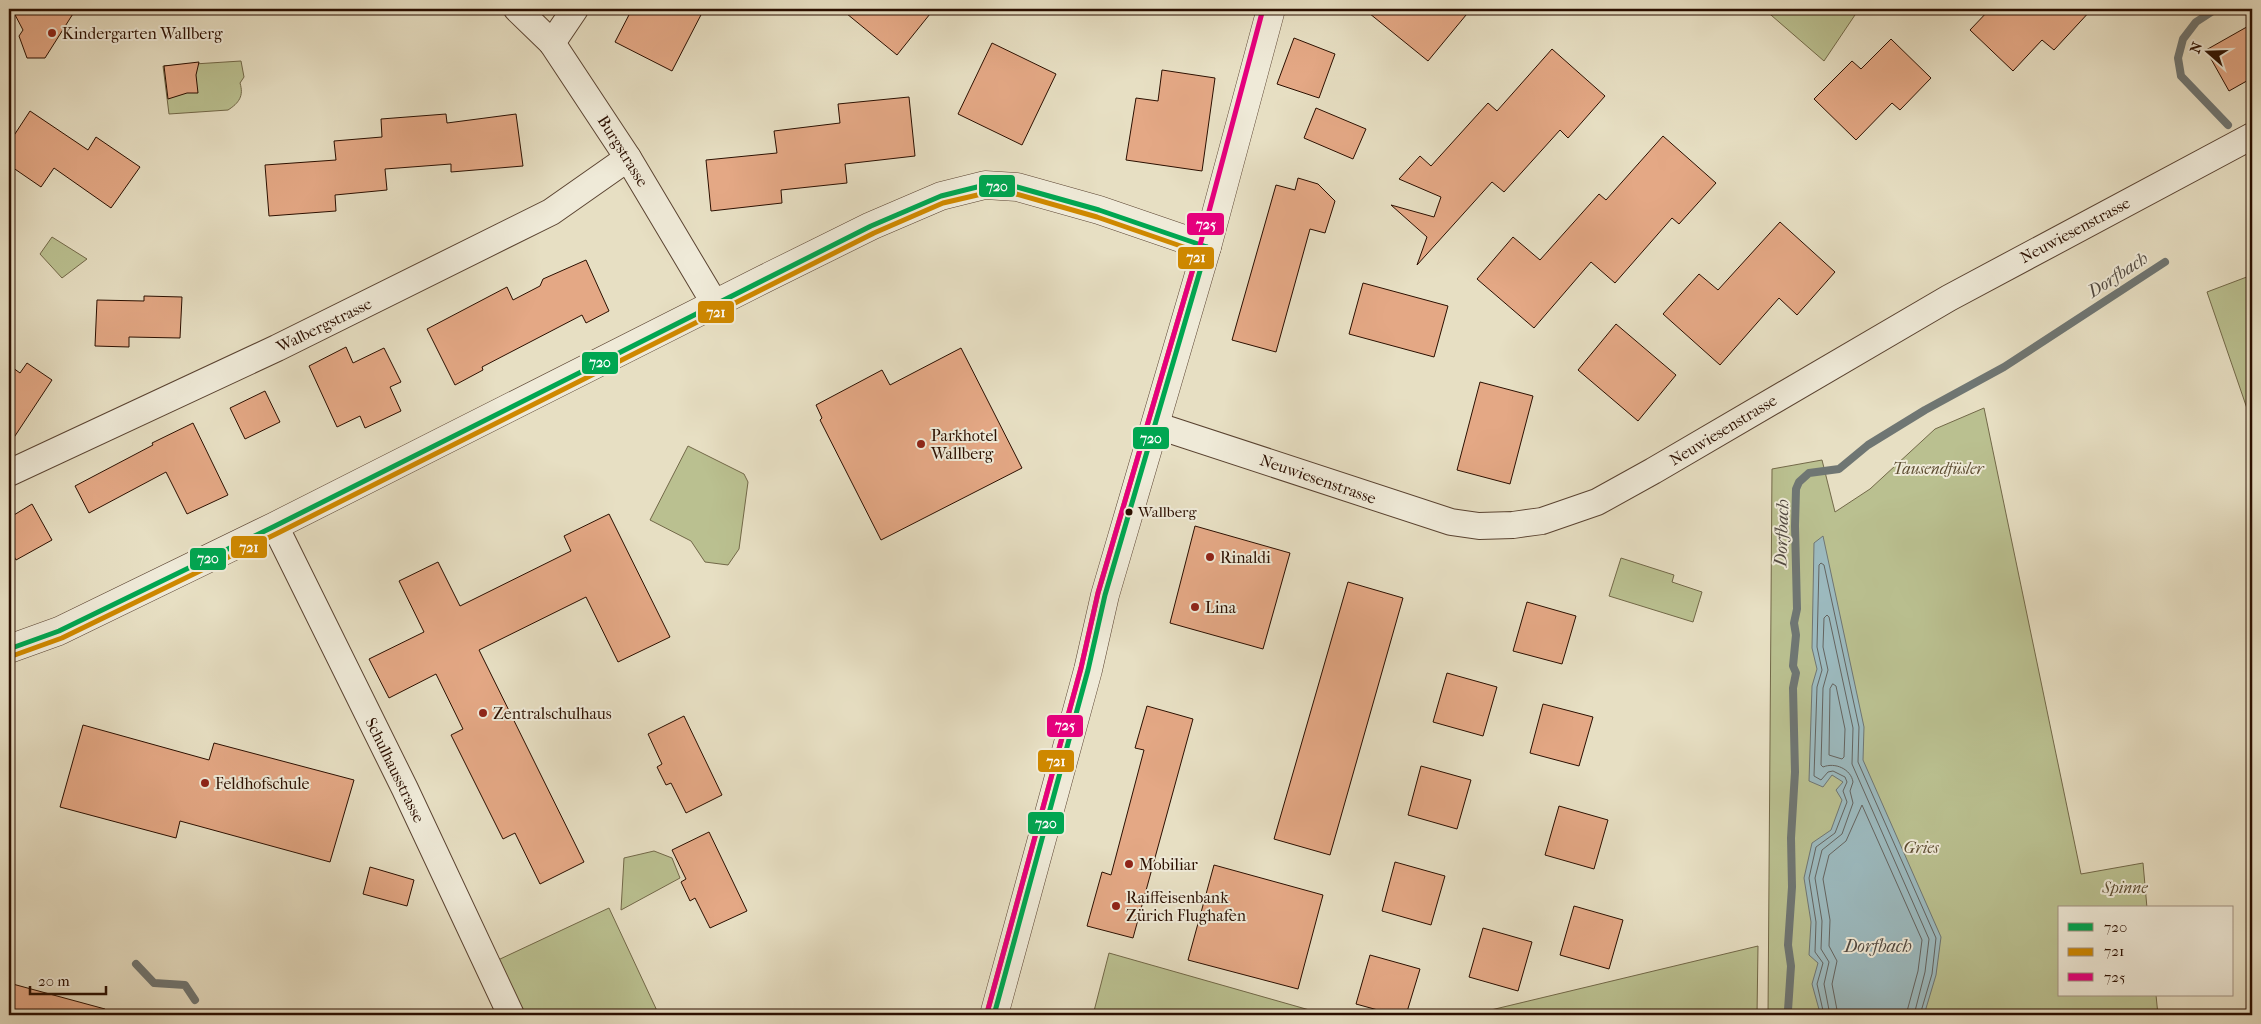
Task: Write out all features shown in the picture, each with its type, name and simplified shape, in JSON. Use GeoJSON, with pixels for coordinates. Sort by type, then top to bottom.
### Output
{"type":"FeatureCollection","features":[{"type":"Feature","properties":{"kind":"street","name":"Burgstrasse"},"geometry":{"type":"LineString","coordinates":[[517,9],[552,43],[628,158],[715,304]]}},
{"type":"Feature","properties":{"kind":"street"},"geometry":{"type":"LineString","coordinates":[[552,43],[575,9]]}},
{"type":"Feature","properties":{"kind":"street"},"geometry":{"type":"LineString","coordinates":[[994,1015],[1088,670],[1106,594],[1207,247],[1271,9]]}},
{"type":"Feature","properties":{"kind":"street","name":"Neuwiesenstrasse"},"geometry":{"type":"LineString","coordinates":[[1156,425],[1451,522],[1489,527],[1542,521],[1597,502],[1949,298],[2252,136]]}},
{"type":"Feature","properties":{"kind":"street","name":"Walbergstrasse"},"geometry":{"type":"LineString","coordinates":[[9,473],[277,348],[551,212],[628,158]]}},
{"type":"Feature","properties":{"kind":"street"},"geometry":{"type":"LineString","coordinates":[[9,649],[59,631],[275,526],[715,304],[920,204],[967,188],[984,185],[1017,187],[1099,210],[1207,247]]}},
{"type":"Feature","properties":{"kind":"street","name":"Schulhausstrasse"},"geometry":{"type":"LineString","coordinates":[[275,526],[405,789],[511,1015]]}},
{"type":"Feature","properties":{"kind":"green space"},"geometry":{"type":"Polygon","coordinates":[[[1764,9],[1859,9],[1824,61],[1764,9]]]}},
{"type":"Feature","properties":{"kind":"green space"},"geometry":{"type":"Polygon","coordinates":[[[241,61],[244,77],[240,83],[240,99],[228,110],[169,114],[163,66],[241,61]]]}},
{"type":"Feature","properties":{"kind":"green space"},"geometry":{"type":"Polygon","coordinates":[[[52,237],[87,259],[62,278],[40,254],[52,237]]]}},
{"type":"Feature","properties":{"kind":"green space"},"geometry":{"type":"Polygon","coordinates":[[[2252,275],[2252,423],[2207,292],[2252,275]]]}},
{"type":"Feature","properties":{"kind":"green space","name":"Gries"},"geometry":{"type":"Polygon","coordinates":[[[1984,408],[2081,874],[2143,863],[2147,906],[2058,906],[2058,996],[2156,996],[2158,1015],[1768,1015],[1772,469],[1822,460],[1835,512],[1870,489],[1935,429],[1984,408]]]}},
{"type":"Feature","properties":{"kind":"green space"},"geometry":{"type":"Polygon","coordinates":[[[688,446],[744,474],[748,482],[739,549],[728,565],[705,562],[691,541],[650,520],[688,446]]]}},
{"type":"Feature","properties":{"kind":"green space"},"geometry":{"type":"Polygon","coordinates":[[[1621,558],[1674,575],[1672,582],[1702,592],[1693,622],[1609,596],[1621,558]]]}},
{"type":"Feature","properties":{"kind":"green space"},"geometry":{"type":"Polygon","coordinates":[[[654,851],[672,858],[680,878],[621,910],[624,858],[654,851]]]}},
{"type":"Feature","properties":{"kind":"green space"},"geometry":{"type":"Polygon","coordinates":[[[609,908],[659,1015],[523,1015],[498,960],[609,908]]]}},
{"type":"Feature","properties":{"kind":"green space"},"geometry":{"type":"Polygon","coordinates":[[[1758,946],[1757,1015],[1470,1015],[1758,946]]]}},
{"type":"Feature","properties":{"kind":"green space"},"geometry":{"type":"Polygon","coordinates":[[[1109,953],[1327,1015],[1093,1015],[1109,953]]]}},
{"type":"Feature","properties":{"kind":"water","name":"Dorfbach"},"geometry":{"type":"Polygon","coordinates":[[[1823,536],[1864,727],[1863,760],[1941,937],[1936,975],[1924,1015],[1818,1015],[1820,1013],[1812,984],[1818,963],[1809,955],[1811,922],[1804,878],[1812,843],[1831,830],[1842,800],[1836,790],[1843,782],[1832,775],[1823,787],[1809,781],[1812,686],[1817,669],[1812,648],[1814,543],[1823,536]]]}},
{"type":"Feature","properties":{"kind":"building"},"geometry":{"type":"Polygon","coordinates":[[[12,9],[76,9],[45,58],[27,58],[19,36],[23,30],[12,9]]]}},
{"type":"Feature","properties":{"kind":"building"},"geometry":{"type":"Polygon","coordinates":[[[632,9],[704,9],[672,71],[615,42],[632,9]]]}},
{"type":"Feature","properties":{"kind":"building"},"geometry":{"type":"Polygon","coordinates":[[[841,9],[934,9],[897,55],[841,9]]]}},
{"type":"Feature","properties":{"kind":"building"},"geometry":{"type":"Polygon","coordinates":[[[1364,9],[1471,9],[1428,61],[1364,9]]]}},
{"type":"Feature","properties":{"kind":"building"},"geometry":{"type":"Polygon","coordinates":[[[1990,9],[2092,9],[2054,50],[2042,40],[2013,71],[1970,30],[1990,9]]]}},
{"type":"Feature","properties":{"kind":"building"},"geometry":{"type":"Polygon","coordinates":[[[2252,24],[2252,78],[2229,91],[2206,50],[2252,24]]]}},
{"type":"Feature","properties":{"kind":"building"},"geometry":{"type":"Polygon","coordinates":[[[1294,38],[1335,54],[1319,98],[1277,84],[1294,38]]]}},
{"type":"Feature","properties":{"kind":"building"},"geometry":{"type":"Polygon","coordinates":[[[1891,39],[1931,78],[1900,110],[1892,103],[1856,140],[1814,99],[1852,61],[1861,69],[1891,39]]]}},
{"type":"Feature","properties":{"kind":"building"},"geometry":{"type":"Polygon","coordinates":[[[992,43],[1056,74],[1022,145],[958,114],[992,43]]]}},
{"type":"Feature","properties":{"kind":"building"},"geometry":{"type":"Polygon","coordinates":[[[1552,49],[1605,96],[1568,138],[1560,130],[1504,192],[1492,182],[1417,265],[1427,237],[1391,205],[1434,217],[1441,197],[1399,179],[1420,156],[1431,166],[1488,103],[1497,111],[1552,49]]]}},
{"type":"Feature","properties":{"kind":"building"},"geometry":{"type":"Polygon","coordinates":[[[199,62],[196,75],[198,93],[187,93],[168,99],[164,66],[199,62]]]}},
{"type":"Feature","properties":{"kind":"building"},"geometry":{"type":"Polygon","coordinates":[[[1162,70],[1215,78],[1202,171],[1126,160],[1136,98],[1158,101],[1162,70]]]}},
{"type":"Feature","properties":{"kind":"building"},"geometry":{"type":"Polygon","coordinates":[[[909,97],[915,156],[845,164],[847,183],[781,190],[782,203],[711,211],[706,160],[777,153],[774,131],[840,123],[838,104],[909,97]]]}},
{"type":"Feature","properties":{"kind":"building"},"geometry":{"type":"Polygon","coordinates":[[[1316,108],[1366,129],[1353,159],[1304,138],[1316,108]]]}},
{"type":"Feature","properties":{"kind":"building"},"geometry":{"type":"Polygon","coordinates":[[[30,111],[88,150],[96,137],[140,167],[111,208],[54,168],[41,187],[9,165],[9,143],[30,111]]]}},
{"type":"Feature","properties":{"kind":"building"},"geometry":{"type":"Polygon","coordinates":[[[446,114],[447,123],[516,114],[523,166],[451,172],[451,164],[385,169],[387,190],[335,195],[336,211],[269,216],[265,165],[336,160],[334,141],[382,137],[381,119],[446,114]]]}},
{"type":"Feature","properties":{"kind":"building"},"geometry":{"type":"Polygon","coordinates":[[[1663,136],[1716,183],[1679,224],[1672,218],[1615,283],[1591,262],[1534,328],[1477,279],[1513,237],[1540,260],[1599,194],[1606,200],[1663,136]]]}},
{"type":"Feature","properties":{"kind":"building"},"geometry":{"type":"Polygon","coordinates":[[[1298,178],[1318,184],[1335,201],[1325,233],[1310,229],[1276,352],[1232,340],[1276,185],[1295,190],[1298,178]]]}},
{"type":"Feature","properties":{"kind":"building"},"geometry":{"type":"Polygon","coordinates":[[[1780,222],[1835,272],[1797,315],[1779,298],[1720,365],[1663,314],[1699,274],[1718,290],[1780,222]]]}},
{"type":"Feature","properties":{"kind":"building"},"geometry":{"type":"Polygon","coordinates":[[[586,260],[609,311],[586,323],[582,315],[482,367],[483,370],[455,385],[427,329],[507,287],[513,300],[540,286],[543,279],[586,260]]]}},
{"type":"Feature","properties":{"kind":"building"},"geometry":{"type":"Polygon","coordinates":[[[1363,283],[1448,306],[1434,357],[1349,334],[1363,283]]]}},
{"type":"Feature","properties":{"kind":"building"},"geometry":{"type":"Polygon","coordinates":[[[144,296],[182,297],[180,338],[129,337],[129,347],[95,346],[97,300],[144,301],[144,296]]]}},
{"type":"Feature","properties":{"kind":"building"},"geometry":{"type":"Polygon","coordinates":[[[1616,324],[1676,375],[1638,421],[1578,370],[1616,324]]]}},
{"type":"Feature","properties":{"kind":"building"},"geometry":{"type":"Polygon","coordinates":[[[346,347],[353,363],[384,348],[401,382],[390,387],[401,411],[365,428],[360,416],[337,427],[309,366],[346,347]]]}},
{"type":"Feature","properties":{"kind":"building","name":"Parkhotel Wallberg"},"geometry":{"type":"Polygon","coordinates":[[[961,348],[1022,468],[881,540],[820,420],[822,418],[816,405],[882,370],[890,385],[961,348]]]}},
{"type":"Feature","properties":{"kind":"building"},"geometry":{"type":"Polygon","coordinates":[[[27,363],[52,380],[9,445],[9,365],[20,373],[27,363]]]}},
{"type":"Feature","properties":{"kind":"building"},"geometry":{"type":"Polygon","coordinates":[[[1480,382],[1533,396],[1510,484],[1457,470],[1480,382]]]}},
{"type":"Feature","properties":{"kind":"building"},"geometry":{"type":"Polygon","coordinates":[[[265,391],[280,422],[245,439],[230,408],[265,391]]]}},
{"type":"Feature","properties":{"kind":"building"},"geometry":{"type":"Polygon","coordinates":[[[193,423],[228,495],[187,514],[166,472],[89,513],[75,486],[153,445],[152,443],[193,423]]]}},
{"type":"Feature","properties":{"kind":"building"},"geometry":{"type":"Polygon","coordinates":[[[32,504],[52,540],[16,560],[9,547],[9,518],[32,504]]]}},
{"type":"Feature","properties":{"kind":"building","name":"Zentralschulhaus"},"geometry":{"type":"Polygon","coordinates":[[[609,514],[670,637],[618,662],[586,597],[479,650],[584,862],[540,884],[515,833],[503,839],[451,735],[463,729],[436,674],[389,698],[369,659],[424,632],[399,581],[438,562],[460,606],[571,551],[564,536],[609,514]]]}},
{"type":"Feature","properties":{"kind":"building"},"geometry":{"type":"Polygon","coordinates":[[[1195,526],[1290,553],[1263,649],[1170,623],[1195,526]]]}},
{"type":"Feature","properties":{"kind":"building"},"geometry":{"type":"Polygon","coordinates":[[[1348,582],[1403,598],[1330,855],[1274,839],[1348,582]]]}},
{"type":"Feature","properties":{"kind":"building"},"geometry":{"type":"Polygon","coordinates":[[[1527,602],[1576,616],[1562,664],[1513,651],[1527,602]]]}},
{"type":"Feature","properties":{"kind":"building"},"geometry":{"type":"Polygon","coordinates":[[[1447,673],[1497,687],[1483,736],[1433,722],[1447,673]]]}},
{"type":"Feature","properties":{"kind":"building"},"geometry":{"type":"Polygon","coordinates":[[[1543,704],[1593,717],[1579,766],[1530,753],[1543,704]]]}},
{"type":"Feature","properties":{"kind":"building"},"geometry":{"type":"Polygon","coordinates":[[[1147,706],[1193,719],[1133,938],[1087,926],[1102,872],[1111,875],[1144,750],[1135,748],[1147,706]]]}},
{"type":"Feature","properties":{"kind":"building"},"geometry":{"type":"Polygon","coordinates":[[[684,716],[722,795],[686,813],[671,783],[666,785],[657,767],[662,764],[648,734],[684,716]]]}},
{"type":"Feature","properties":{"kind":"building"},"geometry":{"type":"Polygon","coordinates":[[[83,725],[209,760],[214,743],[354,780],[330,862],[180,821],[176,838],[60,807],[83,725]]]}},
{"type":"Feature","properties":{"kind":"building"},"geometry":{"type":"Polygon","coordinates":[[[1421,766],[1471,780],[1457,829],[1408,815],[1421,766]]]}},
{"type":"Feature","properties":{"kind":"building"},"geometry":{"type":"Polygon","coordinates":[[[1559,806],[1608,820],[1594,869],[1545,855],[1559,806]]]}},
{"type":"Feature","properties":{"kind":"building"},"geometry":{"type":"Polygon","coordinates":[[[709,832],[747,911],[710,928],[695,898],[690,901],[681,882],[686,879],[672,850],[709,832]]]}},
{"type":"Feature","properties":{"kind":"building"},"geometry":{"type":"Polygon","coordinates":[[[1395,862],[1445,876],[1431,925],[1382,911],[1395,862]]]}},
{"type":"Feature","properties":{"kind":"building"},"geometry":{"type":"Polygon","coordinates":[[[1214,865],[1323,895],[1298,989],[1188,960],[1214,865]]]}},
{"type":"Feature","properties":{"kind":"building"},"geometry":{"type":"Polygon","coordinates":[[[370,867],[414,880],[407,906],[363,894],[370,867]]]}},
{"type":"Feature","properties":{"kind":"building"},"geometry":{"type":"Polygon","coordinates":[[[1574,906],[1623,920],[1609,969],[1560,955],[1574,906]]]}},
{"type":"Feature","properties":{"kind":"building"},"geometry":{"type":"Polygon","coordinates":[[[1483,928],[1532,942],[1518,991],[1469,977],[1483,928]]]}},
{"type":"Feature","properties":{"kind":"building"},"geometry":{"type":"Polygon","coordinates":[[[1370,955],[1420,969],[1406,1015],[1396,1015],[1356,1004],[1370,955]]]}},
{"type":"Feature","properties":{"kind":"building"},"geometry":{"type":"Polygon","coordinates":[[[9,983],[105,1009],[104,1015],[9,1015],[9,983]]]}},
{"type":"Feature","properties":{"kind":"waterway","name":"Dorfbach"},"geometry":{"type":"LineString","coordinates":[[2216,9],[2196,22],[2183,39],[2178,58],[2181,76],[2228,125]]}},
{"type":"Feature","properties":{"kind":"waterway","name":"Dorfbach"},"geometry":{"type":"LineString","coordinates":[[1790,1015],[1788,1010],[1791,966],[1788,945],[1792,887],[1791,838],[1795,772],[1793,688],[1796,673],[1793,666],[1796,635],[1794,623],[1797,609],[1795,526],[1796,489],[1799,482],[1809,473],[1839,469],[1868,445],[1925,410],[2004,367],[2165,262]]}},
{"type":"Feature","properties":{"kind":"waterway"},"geometry":{"type":"LineString","coordinates":[[136,964],[154,983],[185,985],[195,1000]]}},
{"type":"Feature","properties":{"kind":"transit line","name":"725"},"geometry":{"type":"LineString","coordinates":[[987,1013],[1081,668],[1098,593],[1200,245],[1263,9]]}},
{"type":"Feature","properties":{"kind":"transit line","name":"720"},"geometry":{"type":"LineString","coordinates":[[9,649],[59,631],[275,526],[871,226],[941,196],[985,185],[1017,187],[1099,210],[1207,247]]}},
{"type":"Feature","properties":{"kind":"transit line","name":"721"},"geometry":{"type":"LineString","coordinates":[[12,656],[62,638],[278,533],[874,233],[943,203],[986,193],[1016,194],[1097,217],[1198,252],[1098,593],[1081,668],[987,1013]]}},
{"type":"Feature","properties":{"kind":"transit line","name":"720"},"geometry":{"type":"LineString","coordinates":[[994,1015],[1088,670],[1105,595],[1207,247]]}},
{"type":"Feature","properties":{"kind":"place","name":"Kindergarten Wallberg"},"geometry":{"type":"Point","coordinates":[52,33]}},
{"type":"Feature","properties":{"kind":"place","name":"Parkhotel Wallberg"},"geometry":{"type":"Point","coordinates":[921,444]}},
{"type":"Feature","properties":{"kind":"place","name":"Wallberg"},"geometry":{"type":"Point","coordinates":[1129,512]}},
{"type":"Feature","properties":{"kind":"place","name":"Rinaldi"},"geometry":{"type":"Point","coordinates":[1210,557]}},
{"type":"Feature","properties":{"kind":"place","name":"Lina"},"geometry":{"type":"Point","coordinates":[1195,607]}},
{"type":"Feature","properties":{"kind":"place","name":"Zentralschulhaus"},"geometry":{"type":"Point","coordinates":[483,713]}},
{"type":"Feature","properties":{"kind":"place","name":"Feldhofschule"},"geometry":{"type":"Point","coordinates":[205,783]}},
{"type":"Feature","properties":{"kind":"place","name":"Mobiliar"},"geometry":{"type":"Point","coordinates":[1129,864]}},
{"type":"Feature","properties":{"kind":"place","name":"Raiffeisenbank Zürich Flughafen"},"geometry":{"type":"Point","coordinates":[1116,906]}},
{"type":"Feature","properties":{"kind":"park label","name":"Tausendfüsler"},"geometry":{"type":"Point","coordinates":[1938,468]}},
{"type":"Feature","properties":{"kind":"park label","name":"Spinne"},"geometry":{"type":"Point","coordinates":[2125,887]}}]}
